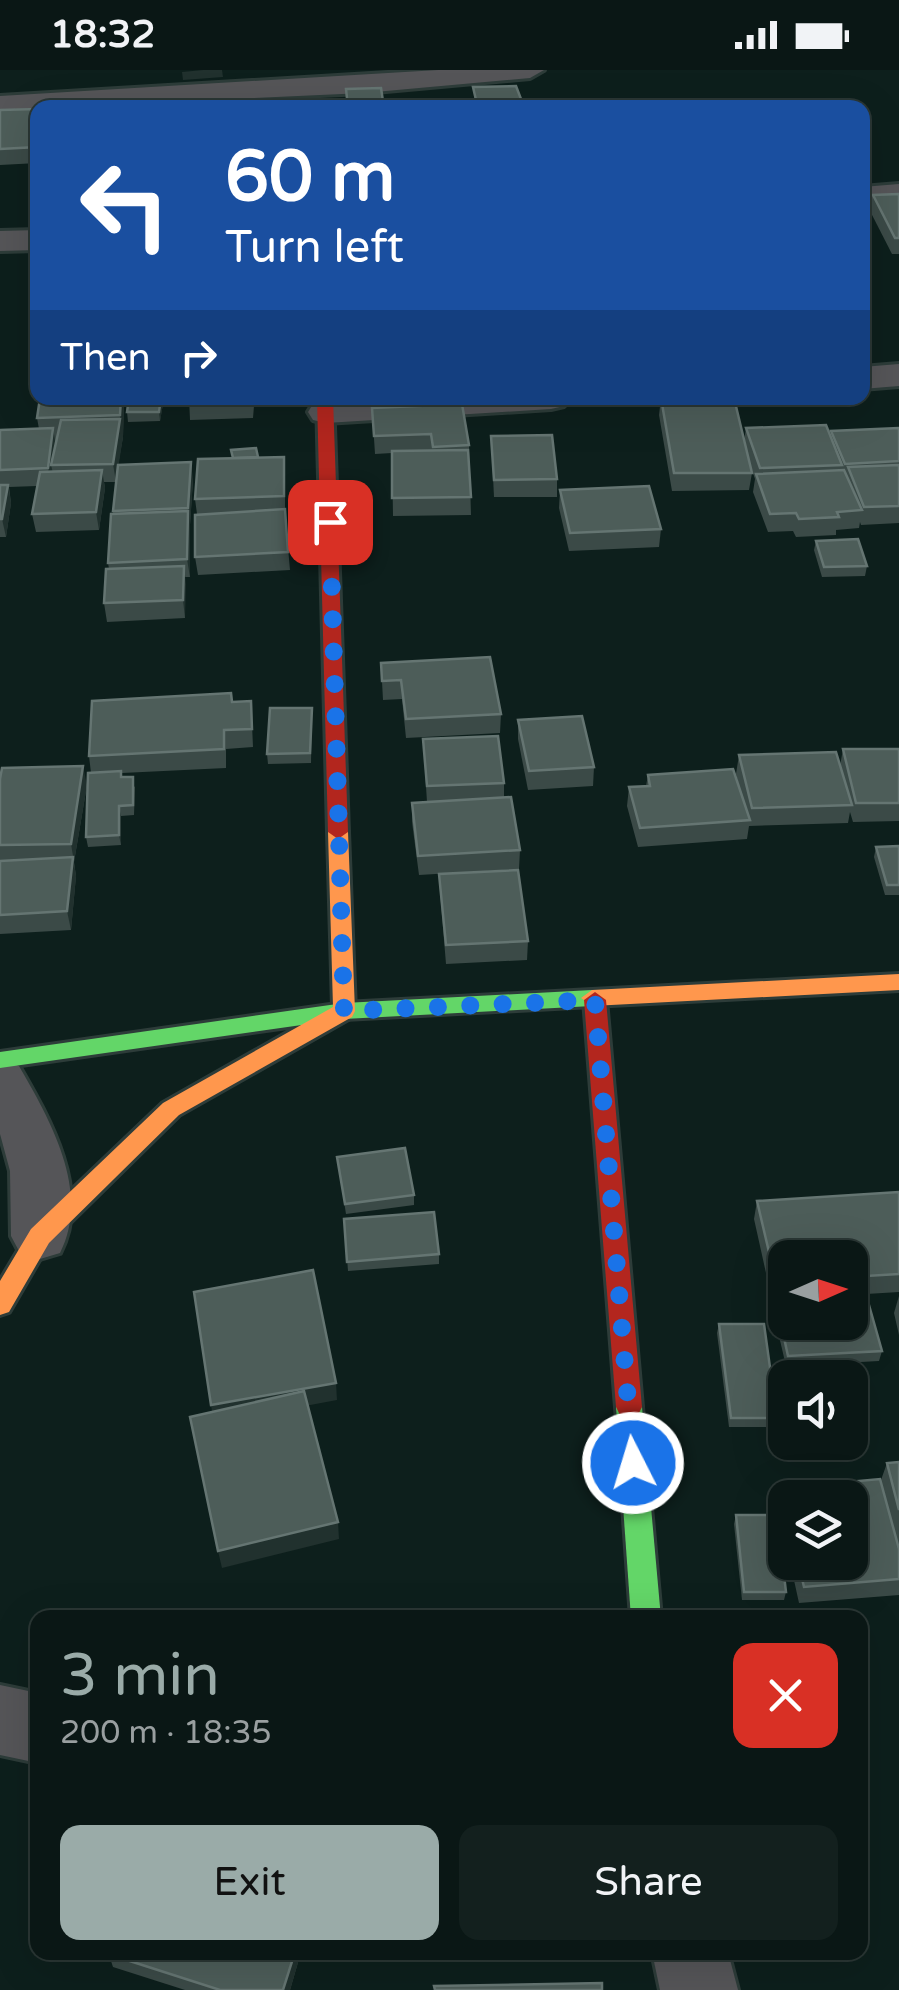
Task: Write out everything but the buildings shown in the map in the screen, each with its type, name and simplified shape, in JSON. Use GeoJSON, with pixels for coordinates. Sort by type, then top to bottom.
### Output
{"type":"FeatureCollection","features":[{"type":"Feature","properties":{"kind":"street"},"geometry":{"type":"LineString","coordinates":[[50,100],[311,79],[530,70]]}},
{"type":"Feature","properties":{"kind":"street"},"geometry":{"type":"LineString","coordinates":[[0,104],[30,102]]}},
{"type":"Feature","properties":{"kind":"street"},"geometry":{"type":"LineString","coordinates":[[870,196],[899,194]]}},
{"type":"Feature","properties":{"kind":"street"},"geometry":{"type":"LineString","coordinates":[[0,241],[30,240]]}},
{"type":"Feature","properties":{"kind":"street"},"geometry":{"type":"LineString","coordinates":[[870,378],[899,376]]}},
{"type":"Feature","properties":{"kind":"street"},"geometry":{"type":"LineString","coordinates":[[326,405],[344,1011]]}},
{"type":"Feature","properties":{"kind":"street"},"geometry":{"type":"LineString","coordinates":[[0,1060],[344,1011],[899,982]]}},
{"type":"Feature","properties":{"kind":"street"},"geometry":{"type":"LineString","coordinates":[[595,1000],[645,1610]]}},
{"type":"Feature","properties":{"kind":"street"},"geometry":{"type":"LineString","coordinates":[[0,1304],[40,1236],[171,1109],[344,1011]]}},
{"type":"Feature","properties":{"kind":"street"},"geometry":{"type":"LineString","coordinates":[[0,1080],[31,1135],[43,1184],[40,1236]]}},
{"type":"Feature","properties":{"kind":"street"},"geometry":{"type":"LineString","coordinates":[[0,1720],[30,1726]]}},
{"type":"Feature","properties":{"kind":"street"},"geometry":{"type":"LineString","coordinates":[[692,1960],[699,1990]]}},
{"type":"Feature","properties":{"kind":"traffic: fast"},"geometry":{"type":"LineString","coordinates":[[0,1060],[344,1011],[592,998]]}},
{"type":"Feature","properties":{"kind":"traffic: fast"},"geometry":{"type":"LineString","coordinates":[[629,1407],[645,1610]]}},
{"type":"Feature","properties":{"kind":"traffic: slow"},"geometry":{"type":"LineString","coordinates":[[0,1304],[40,1236],[171,1109],[344,1011],[338,832]]}},
{"type":"Feature","properties":{"kind":"traffic: slow"},"geometry":{"type":"LineString","coordinates":[[592,998],[899,982]]}},
{"type":"Feature","properties":{"kind":"traffic: jam"},"geometry":{"type":"LineString","coordinates":[[325,405],[338,832]]}},
{"type":"Feature","properties":{"kind":"traffic: jam"},"geometry":{"type":"LineString","coordinates":[[595,1000],[629,1407]]}},
{"type":"Feature","properties":{"kind":"route"},"geometry":{"type":"LineString","coordinates":[[330,522],[344,1011],[595,1000],[633,1463]]}}]}
